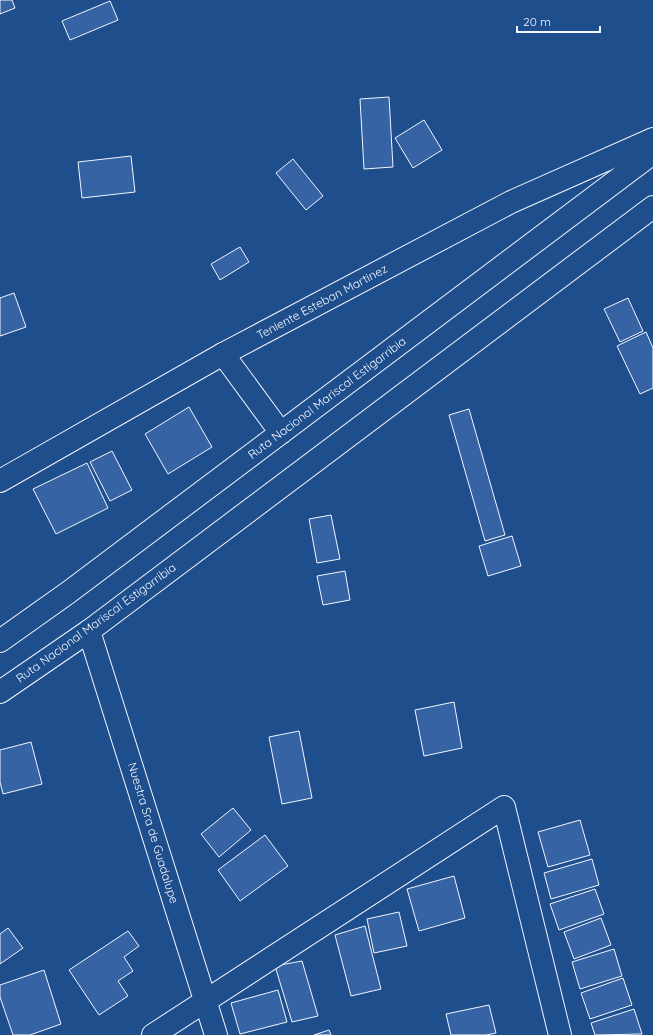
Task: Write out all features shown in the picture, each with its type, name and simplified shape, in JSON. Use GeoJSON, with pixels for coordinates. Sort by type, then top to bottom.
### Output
{"type":"FeatureCollection","features":[{"type":"Feature","properties":{"kind":"main road","name":"Teniente Esteban Martinez"},"geometry":{"type":"LineString","coordinates":[[0,481],[223,354],[511,202],[653,138]]}},
{"type":"Feature","properties":{"kind":"main road","name":"Ruta Nacional Mariscal Estigarribia"},"geometry":{"type":"LineString","coordinates":[[0,641],[69,592],[653,153]]}},
{"type":"Feature","properties":{"kind":"main road","name":"Ruta Nacional Mariscal Estigarribia"},"geometry":{"type":"LineString","coordinates":[[0,692],[89,631],[653,207]]}},
{"type":"Feature","properties":{"kind":"main road"},"geometry":{"type":"LineString","coordinates":[[223,354],[281,433]]}},
{"type":"Feature","properties":{"kind":"main road","name":"Nuestra Sra de Guadalupe"},"geometry":{"type":"LineString","coordinates":[[89,631],[216,1035]]}},
{"type":"Feature","properties":{"kind":"main road"},"geometry":{"type":"LineString","coordinates":[[153,1035],[504,807],[560,1035]]}},
{"type":"Feature","properties":{"kind":"building"},"geometry":{"type":"Polygon","coordinates":[[[0,0],[12,0],[15,8],[0,14],[0,0]]]}},
{"type":"Feature","properties":{"kind":"building"},"geometry":{"type":"Polygon","coordinates":[[[110,1],[118,20],[70,40],[62,21],[110,1]]]}},
{"type":"Feature","properties":{"kind":"building"},"geometry":{"type":"Polygon","coordinates":[[[389,97],[393,167],[364,169],[360,99],[389,97]]]}},
{"type":"Feature","properties":{"kind":"building"},"geometry":{"type":"Polygon","coordinates":[[[424,120],[442,150],[413,168],[395,138],[424,120]]]}},
{"type":"Feature","properties":{"kind":"building"},"geometry":{"type":"Polygon","coordinates":[[[131,156],[135,192],[82,198],[78,162],[131,156]]]}},
{"type":"Feature","properties":{"kind":"building"},"geometry":{"type":"Polygon","coordinates":[[[293,159],[323,196],[306,210],[276,173],[293,159]]]}},
{"type":"Feature","properties":{"kind":"building"},"geometry":{"type":"Polygon","coordinates":[[[240,247],[249,262],[220,280],[211,264],[240,247]]]}},
{"type":"Feature","properties":{"kind":"building"},"geometry":{"type":"Polygon","coordinates":[[[14,293],[26,327],[0,336],[0,298],[14,293]]]}},
{"type":"Feature","properties":{"kind":"building"},"geometry":{"type":"Polygon","coordinates":[[[628,298],[643,331],[620,342],[604,309],[628,298]]]}},
{"type":"Feature","properties":{"kind":"building"},"geometry":{"type":"Polygon","coordinates":[[[646,332],[653,348],[653,388],[640,394],[617,346],[646,332]]]}},
{"type":"Feature","properties":{"kind":"building"},"geometry":{"type":"Polygon","coordinates":[[[189,407],[212,447],[168,474],[145,434],[189,407]]]}},
{"type":"Feature","properties":{"kind":"building"},"geometry":{"type":"Polygon","coordinates":[[[469,409],[505,535],[485,541],[449,415],[469,409]]]}},
{"type":"Feature","properties":{"kind":"building"},"geometry":{"type":"Polygon","coordinates":[[[112,451],[132,490],[110,501],[90,462],[112,451]]]}},
{"type":"Feature","properties":{"kind":"building"},"geometry":{"type":"Polygon","coordinates":[[[87,463],[108,508],[56,534],[33,489],[87,463]]]}},
{"type":"Feature","properties":{"kind":"building"},"geometry":{"type":"Polygon","coordinates":[[[331,515],[340,559],[317,563],[309,519],[331,515]]]}},
{"type":"Feature","properties":{"kind":"building"},"geometry":{"type":"Polygon","coordinates":[[[512,536],[521,566],[488,576],[479,546],[512,536]]]}},
{"type":"Feature","properties":{"kind":"building"},"geometry":{"type":"Polygon","coordinates":[[[345,571],[350,600],[323,605],[317,576],[345,571]]]}},
{"type":"Feature","properties":{"kind":"building"},"geometry":{"type":"Polygon","coordinates":[[[454,702],[462,748],[424,756],[415,710],[454,702]]]}},
{"type":"Feature","properties":{"kind":"building"},"geometry":{"type":"Polygon","coordinates":[[[299,731],[312,798],[282,804],[269,737],[299,731]]]}},
{"type":"Feature","properties":{"kind":"building"},"geometry":{"type":"Polygon","coordinates":[[[31,742],[42,784],[3,794],[0,782],[0,750],[31,742]]]}},
{"type":"Feature","properties":{"kind":"building"},"geometry":{"type":"Polygon","coordinates":[[[233,808],[251,830],[219,857],[201,834],[233,808]]]}},
{"type":"Feature","properties":{"kind":"building"},"geometry":{"type":"Polygon","coordinates":[[[580,820],[590,855],[548,867],[538,832],[580,820]]]}},
{"type":"Feature","properties":{"kind":"building"},"geometry":{"type":"Polygon","coordinates":[[[265,835],[288,866],[240,901],[218,870],[265,835]]]}},
{"type":"Feature","properties":{"kind":"building"},"geometry":{"type":"Polygon","coordinates":[[[592,859],[599,885],[551,899],[544,873],[592,859]]]}},
{"type":"Feature","properties":{"kind":"building"},"geometry":{"type":"Polygon","coordinates":[[[454,876],[465,918],[419,931],[407,889],[454,876]]]}},
{"type":"Feature","properties":{"kind":"building"},"geometry":{"type":"Polygon","coordinates":[[[595,889],[604,914],[559,930],[550,904],[595,889]]]}},
{"type":"Feature","properties":{"kind":"building"},"geometry":{"type":"Polygon","coordinates":[[[399,912],[407,946],[374,953],[367,919],[399,912]]]}},
{"type":"Feature","properties":{"kind":"building"},"geometry":{"type":"Polygon","coordinates":[[[601,918],[611,945],[574,959],[564,932],[601,918]]]}},
{"type":"Feature","properties":{"kind":"building"},"geometry":{"type":"Polygon","coordinates":[[[365,926],[381,989],[351,996],[335,935],[365,926]]]}},
{"type":"Feature","properties":{"kind":"building"},"geometry":{"type":"Polygon","coordinates":[[[8,928],[23,948],[0,964],[0,934],[8,928]]]}},
{"type":"Feature","properties":{"kind":"building"},"geometry":{"type":"Polygon","coordinates":[[[128,931],[139,946],[124,957],[133,971],[118,981],[128,996],[99,1015],[69,970],[128,931]]]}},
{"type":"Feature","properties":{"kind":"building"},"geometry":{"type":"Polygon","coordinates":[[[614,949],[622,976],[580,989],[572,962],[614,949]]]}},
{"type":"Feature","properties":{"kind":"building"},"geometry":{"type":"Polygon","coordinates":[[[302,961],[318,1016],[292,1022],[275,966],[302,961]]]}},
{"type":"Feature","properties":{"kind":"building"},"geometry":{"type":"Polygon","coordinates":[[[44,970],[61,1024],[30,1035],[13,1035],[0,997],[0,985],[44,970]]]}},
{"type":"Feature","properties":{"kind":"building"},"geometry":{"type":"Polygon","coordinates":[[[623,978],[632,1005],[590,1019],[581,993],[623,978]]]}},
{"type":"Feature","properties":{"kind":"building"},"geometry":{"type":"Polygon","coordinates":[[[278,990],[287,1022],[240,1034],[231,1003],[278,990]]]}},
{"type":"Feature","properties":{"kind":"building"},"geometry":{"type":"Polygon","coordinates":[[[489,1005],[496,1033],[486,1035],[451,1035],[446,1014],[489,1005]]]}},
{"type":"Feature","properties":{"kind":"building"},"geometry":{"type":"Polygon","coordinates":[[[634,1009],[642,1034],[595,1035],[591,1023],[634,1009]]]}},
{"type":"Feature","properties":{"kind":"building"},"geometry":{"type":"Polygon","coordinates":[[[329,1030],[331,1035],[314,1035],[329,1030]]]}}]}
